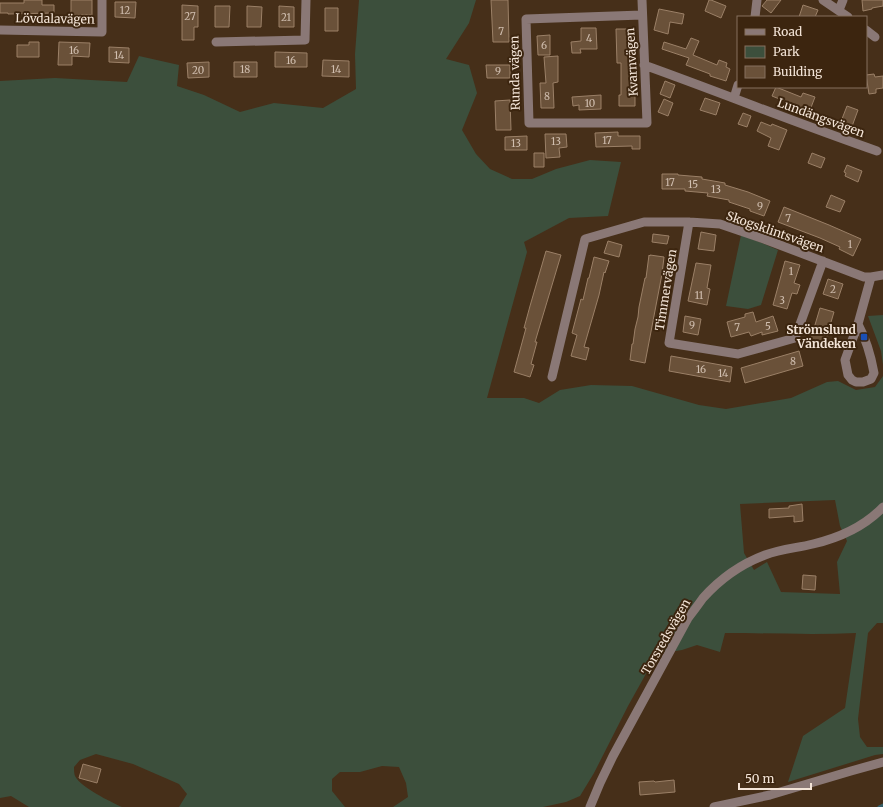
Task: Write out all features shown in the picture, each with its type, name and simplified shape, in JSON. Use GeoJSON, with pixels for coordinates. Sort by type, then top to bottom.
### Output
{"type":"FeatureCollection","features":[{"type":"Feature","properties":{"kind":"street","name":"Lövdalavägen"},"geometry":{"type":"LineString","coordinates":[[0,30],[102,32],[102,0]]}},
{"type":"Feature","properties":{"kind":"street"},"geometry":{"type":"LineString","coordinates":[[216,42],[305,40],[306,0]]}},
{"type":"Feature","properties":{"kind":"street","name":"Kvarnvägen"},"geometry":{"type":"LineString","coordinates":[[642,0],[647,123]]}},
{"type":"Feature","properties":{"kind":"street"},"geometry":{"type":"LineString","coordinates":[[755,16],[757,0]]}},
{"type":"Feature","properties":{"kind":"street"},"geometry":{"type":"LineString","coordinates":[[823,0],[847,16]]}},
{"type":"Feature","properties":{"kind":"street"},"geometry":{"type":"LineString","coordinates":[[839,10],[843,0]]}},
{"type":"Feature","properties":{"kind":"street","name":"Runda vägen"},"geometry":{"type":"LineString","coordinates":[[642,15],[526,19],[529,123],[647,123]]}},
{"type":"Feature","properties":{"kind":"street"},"geometry":{"type":"LineString","coordinates":[[867,31],[875,37]]}},
{"type":"Feature","properties":{"kind":"street","name":"Lundängsvägen"},"geometry":{"type":"LineString","coordinates":[[644,65],[826,134],[877,151]]}},
{"type":"Feature","properties":{"kind":"street"},"geometry":{"type":"LineString","coordinates":[[734,98],[737,88]]}},
{"type":"Feature","properties":{"kind":"street","name":"Skogsklintsvägen"},"geometry":{"type":"LineString","coordinates":[[552,377],[585,239],[644,222],[720,224],[864,277],[871,278],[883,275]]}},
{"type":"Feature","properties":{"kind":"street","name":"Timmervägen"},"geometry":{"type":"LineString","coordinates":[[689,222],[670,343],[738,354],[795,338],[823,261]]}},
{"type":"Feature","properties":{"kind":"street"},"geometry":{"type":"LineString","coordinates":[[858,324],[873,364],[874,373],[871,379],[863,382],[856,382],[852,380],[848,375],[845,360],[858,324],[871,278]]}},
{"type":"Feature","properties":{"kind":"street","name":"Torsredsvägen"},"geometry":{"type":"LineString","coordinates":[[590,807],[600,782],[617,749],[688,618],[703,598],[726,576],[744,565],[766,555],[814,544],[852,530],[868,520],[883,507]]}},
{"type":"Feature","properties":{"kind":"street"},"geometry":{"type":"LineString","coordinates":[[714,807],[770,794],[883,762]]}},
{"type":"Feature","properties":{"kind":"green space"},"geometry":{"type":"Polygon","coordinates":[[[359,0],[476,0],[469,23],[446,59],[469,65],[477,93],[462,130],[476,154],[490,169],[512,179],[532,179],[556,169],[590,160],[621,162],[608,216],[569,218],[524,242],[527,252],[487,398],[524,398],[539,403],[560,390],[591,385],[632,386],[699,405],[726,409],[791,398],[827,382],[838,381],[856,390],[875,387],[883,376],[883,623],[877,623],[868,633],[858,719],[860,737],[867,747],[883,747],[883,754],[875,755],[788,782],[803,736],[845,708],[856,633],[725,633],[720,652],[697,645],[682,650],[657,654],[628,706],[594,773],[580,796],[566,802],[543,807],[393,807],[408,797],[406,783],[399,767],[382,766],[360,772],[340,772],[332,779],[332,791],[345,807],[179,807],[187,794],[179,784],[133,764],[96,754],[80,760],[74,767],[75,776],[89,789],[122,807],[29,807],[11,796],[0,798],[0,81],[55,78],[127,82],[139,56],[179,65],[177,86],[204,95],[240,112],[274,103],[323,108],[356,89],[355,54],[359,0]],[[835,500],[740,504],[744,553],[754,570],[767,562],[781,592],[840,594],[837,562],[847,541],[840,526],[835,500]]]}},
{"type":"Feature","properties":{"kind":"green space"},"geometry":{"type":"Polygon","coordinates":[[[741,235],[778,250],[761,305],[748,309],[726,306],[741,235]]]}},
{"type":"Feature","properties":{"kind":"green space"},"geometry":{"type":"Polygon","coordinates":[[[883,315],[883,365],[881,351],[868,316],[883,315]]]}},
{"type":"Feature","properties":{"kind":"building"},"geometry":{"type":"Polygon","coordinates":[[[24,0],[42,0],[42,5],[54,5],[54,13],[0,13],[0,3],[24,3],[24,0]]]}},
{"type":"Feature","properties":{"kind":"building"},"geometry":{"type":"Polygon","coordinates":[[[71,0],[92,0],[92,15],[71,15],[71,0]]]}},
{"type":"Feature","properties":{"kind":"building"},"geometry":{"type":"Polygon","coordinates":[[[491,0],[508,0],[509,42],[493,42],[491,0]]]}},
{"type":"Feature","properties":{"kind":"building"},"geometry":{"type":"Polygon","coordinates":[[[709,0],[726,6],[721,18],[705,11],[709,0]]]}},
{"type":"Feature","properties":{"kind":"building"},"geometry":{"type":"Polygon","coordinates":[[[767,0],[781,0],[771,13],[762,6],[767,0]]]}},
{"type":"Feature","properties":{"kind":"building"},"geometry":{"type":"Polygon","coordinates":[[[862,0],[883,0],[883,6],[863,11],[862,0]]]}},
{"type":"Feature","properties":{"kind":"building"},"geometry":{"type":"Polygon","coordinates":[[[115,2],[136,2],[135,18],[115,17],[115,2]]]}},
{"type":"Feature","properties":{"kind":"building"},"geometry":{"type":"Polygon","coordinates":[[[182,5],[198,6],[198,27],[194,27],[194,40],[182,40],[182,5]]]}},
{"type":"Feature","properties":{"kind":"building"},"geometry":{"type":"Polygon","coordinates":[[[803,5],[818,10],[815,16],[799,16],[803,5]]]}},
{"type":"Feature","properties":{"kind":"building"},"geometry":{"type":"Polygon","coordinates":[[[215,6],[230,6],[229,27],[215,27],[215,6]]]}},
{"type":"Feature","properties":{"kind":"building"},"geometry":{"type":"Polygon","coordinates":[[[247,6],[262,7],[261,27],[247,27],[247,6]]]}},
{"type":"Feature","properties":{"kind":"building"},"geometry":{"type":"Polygon","coordinates":[[[279,6],[294,7],[294,27],[279,27],[279,6]]]}},
{"type":"Feature","properties":{"kind":"building"},"geometry":{"type":"Polygon","coordinates":[[[325,8],[338,8],[338,31],[325,31],[325,8]]]}},
{"type":"Feature","properties":{"kind":"building"},"geometry":{"type":"Polygon","coordinates":[[[659,9],[684,14],[682,24],[670,22],[668,34],[654,30],[659,9]]]}},
{"type":"Feature","properties":{"kind":"building"},"geometry":{"type":"Polygon","coordinates":[[[581,28],[596,28],[597,49],[580,49],[581,53],[572,53],[571,42],[581,41],[581,28]]]}},
{"type":"Feature","properties":{"kind":"building"},"geometry":{"type":"Polygon","coordinates":[[[616,29],[632,29],[632,63],[630,63],[631,84],[635,84],[635,106],[619,106],[619,95],[621,95],[621,63],[617,63],[616,29]]]}},
{"type":"Feature","properties":{"kind":"building"},"geometry":{"type":"Polygon","coordinates":[[[550,35],[550,55],[538,55],[537,36],[550,35]]]}},
{"type":"Feature","properties":{"kind":"building"},"geometry":{"type":"Polygon","coordinates":[[[691,38],[699,41],[693,55],[717,65],[719,60],[727,63],[726,67],[730,69],[726,81],[710,76],[710,74],[686,65],[689,58],[662,49],[664,42],[686,49],[691,38]]]}},
{"type":"Feature","properties":{"kind":"building"},"geometry":{"type":"Polygon","coordinates":[[[29,42],[39,42],[39,57],[17,57],[17,45],[29,45],[29,42]]]}},
{"type":"Feature","properties":{"kind":"building"},"geometry":{"type":"Polygon","coordinates":[[[59,42],[90,43],[89,57],[72,56],[72,65],[58,65],[59,42]]]}},
{"type":"Feature","properties":{"kind":"building"},"geometry":{"type":"Polygon","coordinates":[[[109,47],[129,48],[129,63],[109,62],[109,47]]]}},
{"type":"Feature","properties":{"kind":"building"},"geometry":{"type":"Polygon","coordinates":[[[275,52],[307,53],[307,67],[275,67],[275,52]]]}},
{"type":"Feature","properties":{"kind":"building"},"geometry":{"type":"Polygon","coordinates":[[[558,56],[558,82],[553,83],[554,108],[541,108],[540,83],[546,83],[544,57],[558,56]]]}},
{"type":"Feature","properties":{"kind":"building"},"geometry":{"type":"Polygon","coordinates":[[[323,60],[349,61],[349,77],[322,76],[323,60]]]}},
{"type":"Feature","properties":{"kind":"building"},"geometry":{"type":"Polygon","coordinates":[[[209,62],[209,77],[188,78],[187,63],[209,62]]]}},
{"type":"Feature","properties":{"kind":"building"},"geometry":{"type":"Polygon","coordinates":[[[234,62],[257,62],[257,77],[234,77],[234,62]]]}},
{"type":"Feature","properties":{"kind":"building"},"geometry":{"type":"Polygon","coordinates":[[[486,65],[510,65],[510,78],[487,78],[486,65]]]}},
{"type":"Feature","properties":{"kind":"building"},"geometry":{"type":"Polygon","coordinates":[[[874,74],[875,77],[883,76],[883,88],[876,89],[876,93],[869,94],[867,75],[874,74]]]}},
{"type":"Feature","properties":{"kind":"building"},"geometry":{"type":"Polygon","coordinates":[[[665,81],[675,85],[670,98],[660,94],[665,81]]]}},
{"type":"Feature","properties":{"kind":"building"},"geometry":{"type":"Polygon","coordinates":[[[776,88],[778,88],[801,97],[803,93],[815,97],[810,110],[772,96],[776,88]]]}},
{"type":"Feature","properties":{"kind":"building"},"geometry":{"type":"Polygon","coordinates":[[[601,95],[601,109],[579,110],[579,105],[573,106],[572,97],[601,95]]]}},
{"type":"Feature","properties":{"kind":"building"},"geometry":{"type":"Polygon","coordinates":[[[705,98],[720,103],[716,115],[700,110],[705,98]]]}},
{"type":"Feature","properties":{"kind":"building"},"geometry":{"type":"Polygon","coordinates":[[[664,99],[673,103],[668,116],[658,112],[664,99]]]}},
{"type":"Feature","properties":{"kind":"building"},"geometry":{"type":"Polygon","coordinates":[[[510,100],[511,130],[496,130],[495,101],[510,100]]]}},
{"type":"Feature","properties":{"kind":"building"},"geometry":{"type":"Polygon","coordinates":[[[847,106],[858,110],[851,129],[840,124],[847,106]]]}},
{"type":"Feature","properties":{"kind":"building"},"geometry":{"type":"Polygon","coordinates":[[[743,113],[751,116],[747,127],[738,124],[743,113]]]}},
{"type":"Feature","properties":{"kind":"building"},"geometry":{"type":"Polygon","coordinates":[[[761,122],[771,126],[772,124],[787,130],[779,150],[768,146],[771,138],[757,131],[761,122]]]}},
{"type":"Feature","properties":{"kind":"building"},"geometry":{"type":"Polygon","coordinates":[[[618,132],[618,136],[640,136],[640,149],[632,149],[632,146],[596,147],[595,133],[618,132]]]}},
{"type":"Feature","properties":{"kind":"building"},"geometry":{"type":"Polygon","coordinates":[[[545,134],[566,134],[567,147],[559,148],[560,157],[546,158],[545,134]]]}},
{"type":"Feature","properties":{"kind":"building"},"geometry":{"type":"Polygon","coordinates":[[[527,136],[527,150],[505,150],[505,137],[527,136]]]}},
{"type":"Feature","properties":{"kind":"building"},"geometry":{"type":"Polygon","coordinates":[[[534,153],[544,153],[544,167],[534,167],[534,153]]]}},
{"type":"Feature","properties":{"kind":"building"},"geometry":{"type":"Polygon","coordinates":[[[812,153],[825,158],[821,168],[808,163],[812,153]]]}},
{"type":"Feature","properties":{"kind":"building"},"geometry":{"type":"Polygon","coordinates":[[[847,165],[862,171],[858,182],[845,176],[846,173],[844,172],[847,165]]]}},
{"type":"Feature","properties":{"kind":"building"},"geometry":{"type":"Polygon","coordinates":[[[662,174],[702,177],[702,179],[725,183],[725,185],[770,201],[764,216],[750,211],[750,209],[729,202],[729,200],[707,196],[708,193],[685,191],[685,189],[662,189],[662,174]]]}},
{"type":"Feature","properties":{"kind":"building"},"geometry":{"type":"Polygon","coordinates":[[[831,195],[845,201],[840,212],[826,207],[831,195]]]}},
{"type":"Feature","properties":{"kind":"building"},"geometry":{"type":"Polygon","coordinates":[[[784,207],[861,239],[853,256],[839,249],[840,247],[778,222],[784,207]]]}},
{"type":"Feature","properties":{"kind":"building"},"geometry":{"type":"Polygon","coordinates":[[[701,232],[716,235],[714,251],[698,249],[701,232]]]}},
{"type":"Feature","properties":{"kind":"building"},"geometry":{"type":"Polygon","coordinates":[[[653,234],[669,236],[667,244],[652,242],[653,234]]]}},
{"type":"Feature","properties":{"kind":"building"},"geometry":{"type":"Polygon","coordinates":[[[608,241],[622,245],[619,257],[604,253],[608,241]]]}},
{"type":"Feature","properties":{"kind":"building"},"geometry":{"type":"Polygon","coordinates":[[[546,251],[561,255],[535,342],[537,342],[531,364],[534,365],[530,377],[514,372],[526,328],[524,328],[546,251]]]}},
{"type":"Feature","properties":{"kind":"building"},"geometry":{"type":"Polygon","coordinates":[[[649,255],[664,257],[645,363],[630,360],[649,255]]]}},
{"type":"Feature","properties":{"kind":"building"},"geometry":{"type":"Polygon","coordinates":[[[594,257],[609,261],[605,273],[604,272],[584,347],[589,348],[586,360],[571,356],[577,335],[572,333],[581,299],[583,300],[594,257]]]}},
{"type":"Feature","properties":{"kind":"building"},"geometry":{"type":"Polygon","coordinates":[[[785,261],[800,265],[794,283],[800,285],[797,294],[792,293],[787,309],[773,305],[785,261]]]}},
{"type":"Feature","properties":{"kind":"building"},"geometry":{"type":"Polygon","coordinates":[[[696,263],[711,265],[707,288],[710,289],[707,305],[688,301],[696,263]]]}},
{"type":"Feature","properties":{"kind":"building"},"geometry":{"type":"Polygon","coordinates":[[[828,279],[843,284],[838,299],[823,294],[828,279]]]}},
{"type":"Feature","properties":{"kind":"building"},"geometry":{"type":"Polygon","coordinates":[[[820,308],[834,312],[823,349],[809,345],[820,308]]]}},
{"type":"Feature","properties":{"kind":"building"},"geometry":{"type":"Polygon","coordinates":[[[753,312],[756,322],[773,316],[778,331],[762,335],[762,332],[751,336],[749,332],[731,337],[727,322],[745,317],[745,314],[753,312]]]}},
{"type":"Feature","properties":{"kind":"building"},"geometry":{"type":"Polygon","coordinates":[[[685,316],[701,319],[698,335],[683,332],[685,316]]]}},
{"type":"Feature","properties":{"kind":"building"},"geometry":{"type":"Polygon","coordinates":[[[799,351],[803,366],[745,383],[741,368],[799,351]]]}},
{"type":"Feature","properties":{"kind":"building"},"geometry":{"type":"Polygon","coordinates":[[[671,356],[732,367],[730,382],[669,371],[671,356]]]}},
{"type":"Feature","properties":{"kind":"building"},"geometry":{"type":"Polygon","coordinates":[[[802,504],[803,521],[794,522],[794,516],[769,518],[769,509],[789,508],[789,506],[802,504]]]}},
{"type":"Feature","properties":{"kind":"building"},"geometry":{"type":"Polygon","coordinates":[[[803,575],[816,576],[815,590],[802,589],[803,575]]]}},
{"type":"Feature","properties":{"kind":"building"},"geometry":{"type":"Polygon","coordinates":[[[83,764],[101,769],[97,783],[79,778],[83,764]]]}},
{"type":"Feature","properties":{"kind":"building"},"geometry":{"type":"Polygon","coordinates":[[[674,780],[675,792],[640,795],[639,782],[674,780]]]}},
{"type":"Feature","properties":{"kind":"waterway"},"geometry":{"type":"LineString","coordinates":[[879,807],[883,805]]}},
{"type":"Feature","properties":{"kind":"place","name":"Strömslund Vändeken"},"geometry":{"type":"Point","coordinates":[864,337]}}]}
